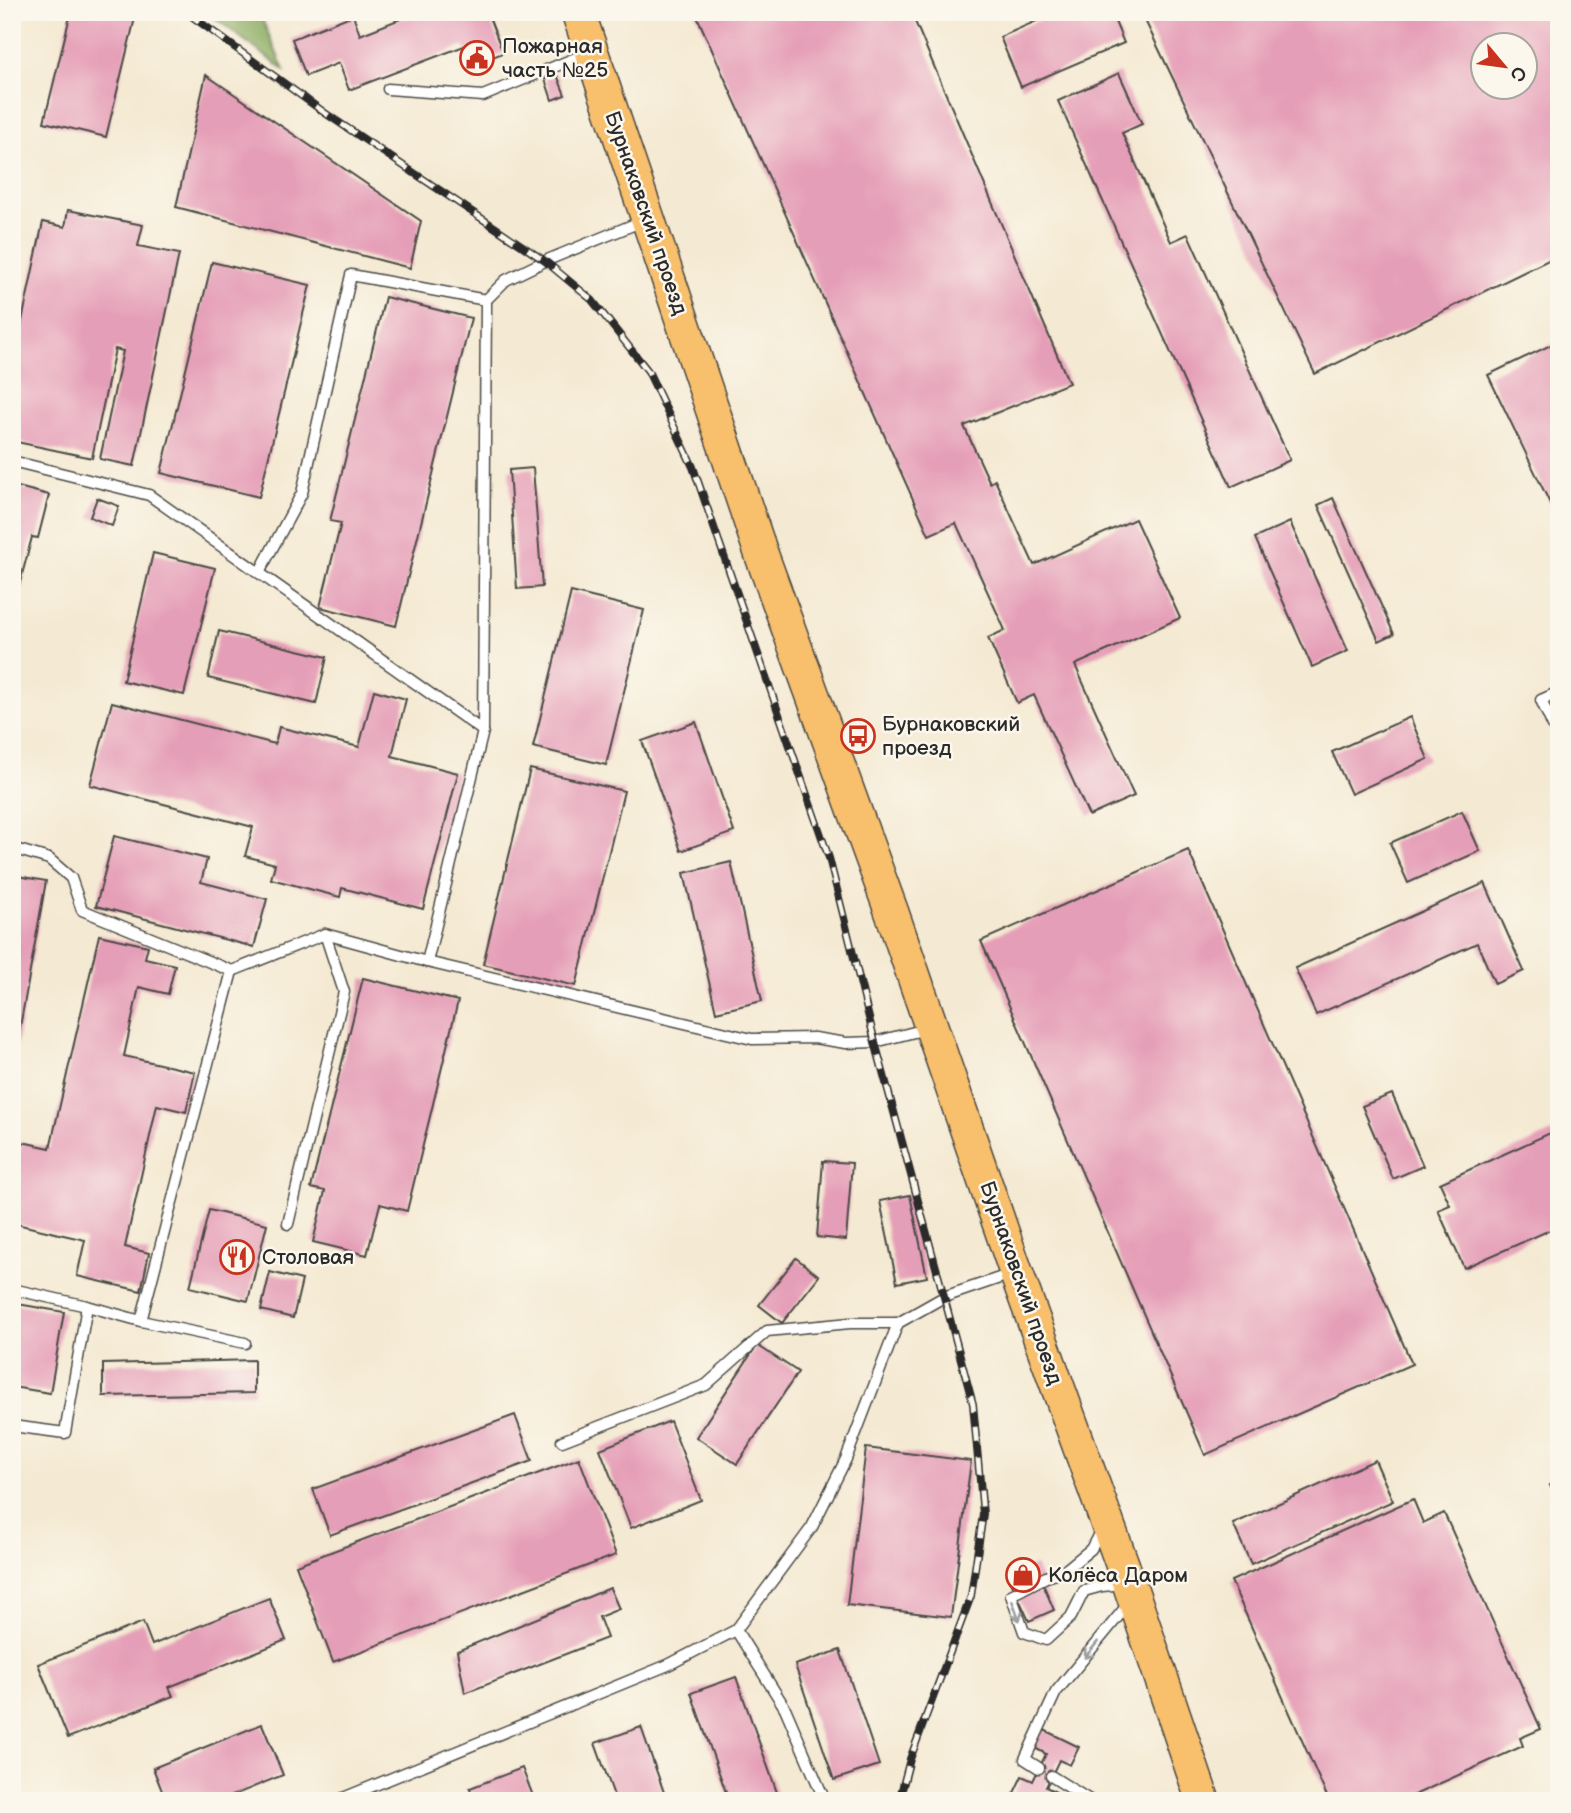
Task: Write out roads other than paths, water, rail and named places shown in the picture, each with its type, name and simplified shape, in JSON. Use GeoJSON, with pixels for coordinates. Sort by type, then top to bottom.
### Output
{"type":"FeatureCollection","features":[{"type":"Feature","properties":{"kind":"main road","name":"Бурнаковский проезд"},"geometry":{"type":"LineString","coordinates":[[578,12],[762,556],[833,747],[1203,1801]]}},
{"type":"Feature","properties":{"kind":"lane"},"geometry":{"type":"LineString","coordinates":[[388,89],[482,96],[591,52]]}},
{"type":"Feature","properties":{"kind":"lane"},"geometry":{"type":"LineString","coordinates":[[427,961],[483,731],[486,300],[506,280],[648,219]]}},
{"type":"Feature","properties":{"kind":"lane"},"geometry":{"type":"LineString","coordinates":[[258,573],[302,493],[351,275],[486,300]]}},
{"type":"Feature","properties":{"kind":"lane"},"geometry":{"type":"LineString","coordinates":[[12,461],[149,495],[483,731]]}},
{"type":"Feature","properties":{"kind":"lane"},"geometry":{"type":"LineString","coordinates":[[1559,692],[1541,700],[1559,739]]}},
{"type":"Feature","properties":{"kind":"lane"},"geometry":{"type":"LineString","coordinates":[[12,848],[49,859],[71,878],[82,910],[232,971],[325,934],[752,1039],[814,1038],[846,1043],[875,1042],[932,1028]]}},
{"type":"Feature","properties":{"kind":"lane"},"geometry":{"type":"LineString","coordinates":[[288,1224],[344,992],[325,934]]}},
{"type":"Feature","properties":{"kind":"lane"},"geometry":{"type":"LineString","coordinates":[[141,1321],[232,971]]}},
{"type":"Feature","properties":{"kind":"lane"},"geometry":{"type":"LineString","coordinates":[[562,1441],[706,1385],[767,1331],[850,1322],[898,1323],[944,1297],[1016,1272]]}},
{"type":"Feature","properties":{"kind":"lane"},"geometry":{"type":"LineString","coordinates":[[12,1289],[245,1343]]}},
{"type":"Feature","properties":{"kind":"lane"},"geometry":{"type":"LineString","coordinates":[[12,1426],[65,1433],[87,1306]]}},
{"type":"Feature","properties":{"kind":"lane"},"geometry":{"type":"LineString","coordinates":[[336,1801],[668,1665],[736,1630],[812,1527],[846,1459],[898,1323]]}},
{"type":"Feature","properties":{"kind":"lane"},"geometry":{"type":"LineString","coordinates":[[1039,1768],[1024,1759],[1056,1692],[1131,1590],[1102,1586],[1084,1591],[1071,1617],[1046,1640],[1024,1632],[1011,1595],[1046,1577],[1063,1572],[1091,1549],[1106,1521]]}},
{"type":"Feature","properties":{"kind":"lane"},"geometry":{"type":"LineString","coordinates":[[736,1630],[785,1708],[825,1801]]}},
{"type":"Feature","properties":{"kind":"lane"},"geometry":{"type":"LineString","coordinates":[[1051,1776],[1091,1801]]}},
{"type":"Feature","properties":{"kind":"railway"},"geometry":{"type":"LineString","coordinates":[[186,12],[325,113],[545,261],[592,300],[648,371],[693,467],[829,858],[875,1042],[973,1404],[983,1514],[971,1596],[910,1759],[899,1801]]}},
{"type":"Feature","properties":{"kind":"place","name":"Пожарная часть №25"},"geometry":{"type":"Point","coordinates":[477,58]}},
{"type":"Feature","properties":{"kind":"place","name":"Бурнаковский проезд"},"geometry":{"type":"Point","coordinates":[858,736]}},
{"type":"Feature","properties":{"kind":"place","name":"Столовая"},"geometry":{"type":"Point","coordinates":[237,1257]}},
{"type":"Feature","properties":{"kind":"place","name":"Колёса Даром"},"geometry":{"type":"Point","coordinates":[1023,1575]}}]}
